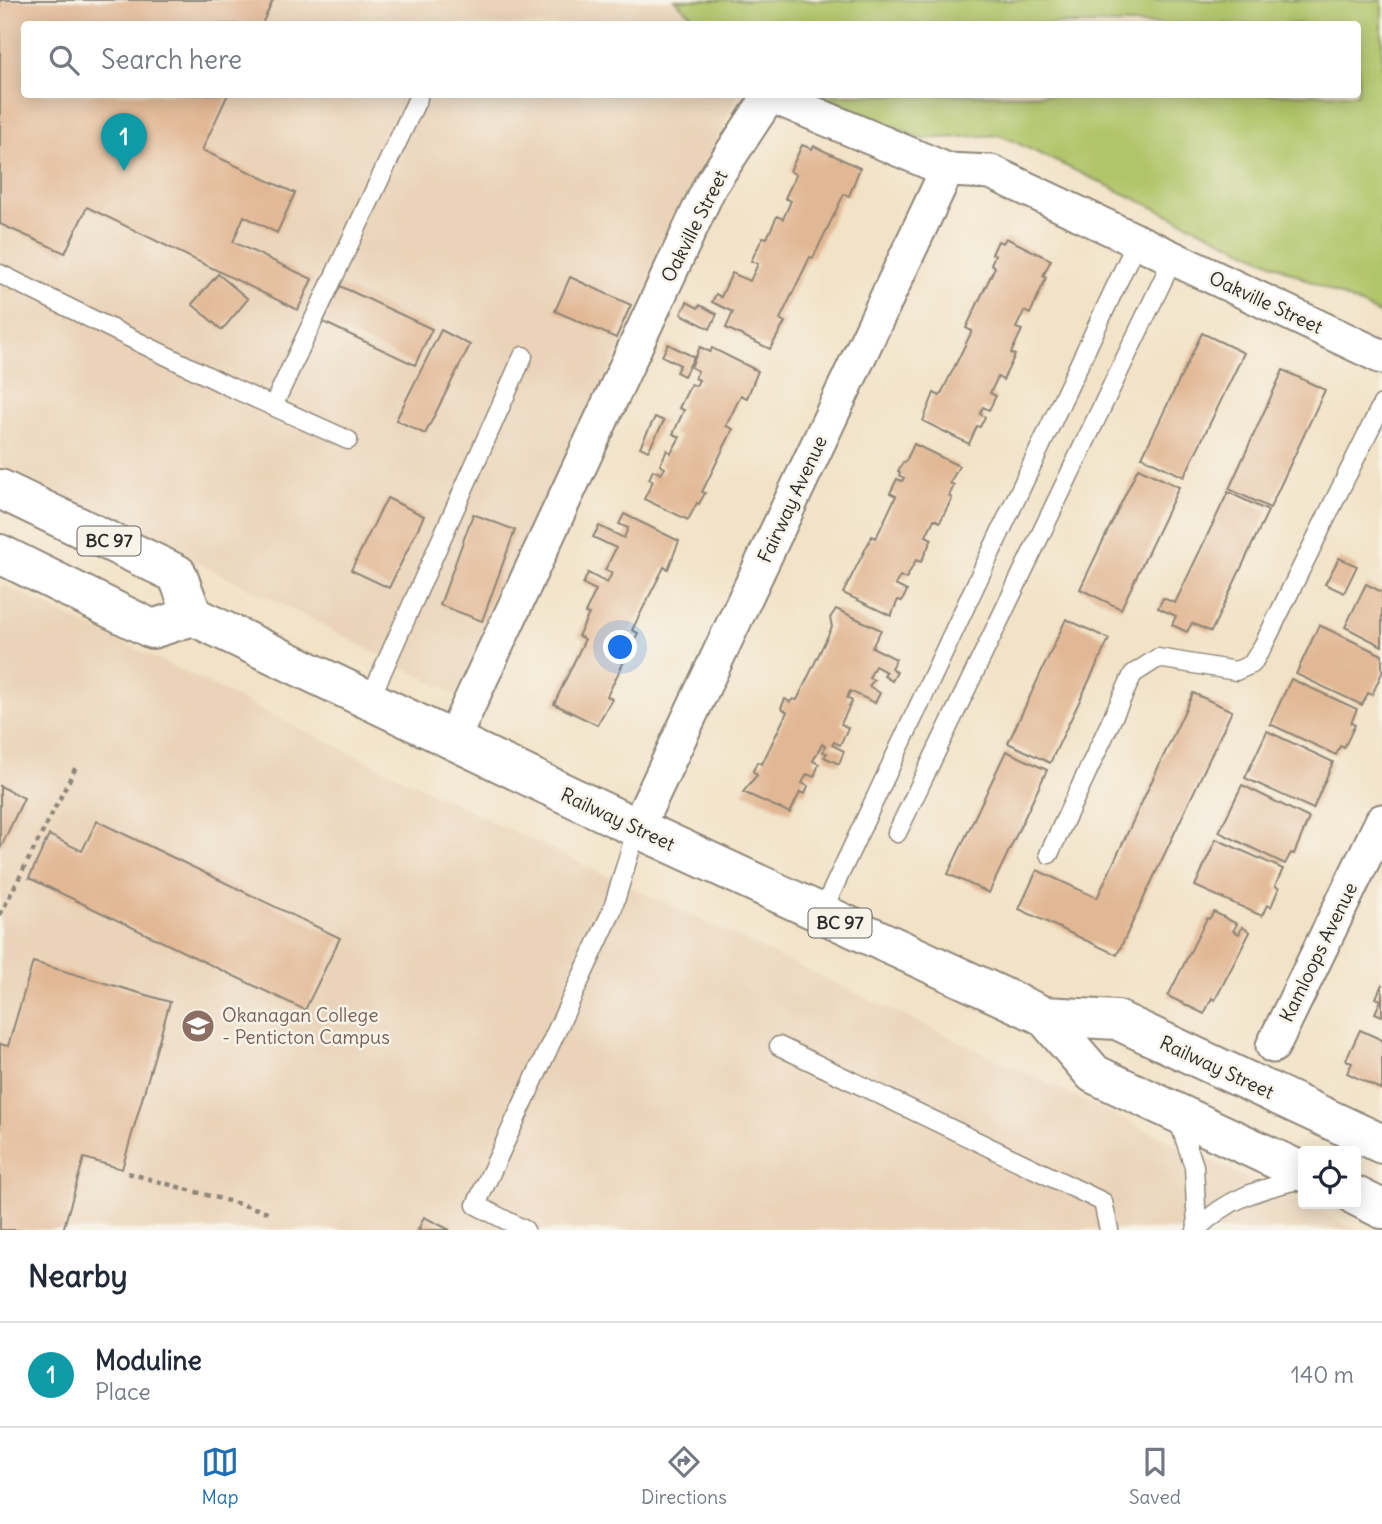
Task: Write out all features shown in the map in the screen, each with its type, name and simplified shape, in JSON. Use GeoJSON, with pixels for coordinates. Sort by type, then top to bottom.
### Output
{"type":"FeatureCollection","features":[{"type":"Feature","properties":{"kind":"highway","name":"BC 97"},"geometry":{"type":"LineString","coordinates":[[0,489],[177,574],[193,616]]}},
{"type":"Feature","properties":{"kind":"highway"},"geometry":{"type":"LineString","coordinates":[[0,554],[152,629],[193,616]]}},
{"type":"Feature","properties":{"kind":"highway","name":"Railway Street"},"geometry":{"type":"LineString","coordinates":[[193,616],[637,828],[1044,1016],[1117,1020],[1382,1144]]}},
{"type":"Feature","properties":{"kind":"highway","name":"Railway Street"},"geometry":{"type":"LineString","coordinates":[[1044,1016],[1094,1074],[1298,1170]]}},
{"type":"Feature","properties":{"kind":"highway"},"geometry":{"type":"LineString","coordinates":[[1361,1198],[1382,1209]]}},
{"type":"Feature","properties":{"kind":"street","name":"Oakville Street"},"geometry":{"type":"LineString","coordinates":[[452,741],[710,187],[768,98]]}},
{"type":"Feature","properties":{"kind":"street","name":"Oakville Street"},"geometry":{"type":"LineString","coordinates":[[777,98],[947,170],[991,172],[1382,357]]}},
{"type":"Feature","properties":{"kind":"street","name":"Fairway Avenue"},"geometry":{"type":"LineString","coordinates":[[637,828],[947,170]]}},
{"type":"Feature","properties":{"kind":"street","name":"Kamloops Avenue"},"geometry":{"type":"LineString","coordinates":[[1273,1046],[1382,821]]}},
{"type":"Feature","properties":{"kind":"lane"},"geometry":{"type":"LineString","coordinates":[[273,406],[418,98]]}},
{"type":"Feature","properties":{"kind":"lane"},"geometry":{"type":"LineString","coordinates":[[821,914],[1137,242]]}},
{"type":"Feature","properties":{"kind":"lane"},"geometry":{"type":"LineString","coordinates":[[897,833],[1173,258]]}},
{"type":"Feature","properties":{"kind":"lane"},"geometry":{"type":"LineString","coordinates":[[0,274],[348,440]]}},
{"type":"Feature","properties":{"kind":"lane"},"geometry":{"type":"LineString","coordinates":[[369,701],[523,356]]}},
{"type":"Feature","properties":{"kind":"lane"},"geometry":{"type":"LineString","coordinates":[[1049,854],[1133,674],[1158,658],[1236,671],[1252,664],[1382,404]]}},
{"type":"Feature","properties":{"kind":"lane"},"geometry":{"type":"LineString","coordinates":[[525,1230],[476,1205],[612,911],[637,828]]}},
{"type":"Feature","properties":{"kind":"lane"},"geometry":{"type":"LineString","coordinates":[[779,1046],[1103,1202],[1109,1230]]}},
{"type":"Feature","properties":{"kind":"lane"},"geometry":{"type":"LineString","coordinates":[[1176,1113],[1194,1166],[1197,1229]]}},
{"type":"Feature","properties":{"kind":"lane"},"geometry":{"type":"LineString","coordinates":[[1197,1229],[1247,1194],[1298,1180]]}},
{"type":"Feature","properties":{"kind":"path"},"geometry":{"type":"LineString","coordinates":[[0,915],[77,765]]}},
{"type":"Feature","properties":{"kind":"path"},"geometry":{"type":"LineString","coordinates":[[128,1173],[268,1212]]}},
{"type":"Feature","properties":{"kind":"shaded area"},"geometry":{"type":"Polygon","coordinates":[[[0,0],[675,0],[698,21],[21,21],[21,98],[737,98],[456,695],[289,608],[0,465],[0,0]]]}},
{"type":"Feature","properties":{"kind":"shaded area"},"geometry":{"type":"Polygon","coordinates":[[[0,583],[491,821],[1298,1202],[1298,1209],[1313,1209],[1358,1230],[0,1230],[0,583]]]}},
{"type":"Feature","properties":{"kind":"green space"},"geometry":{"type":"Polygon","coordinates":[[[675,0],[1382,0],[1382,315],[1000,135],[921,139],[828,98],[1361,98],[1361,21],[698,21],[675,0]]]}},
{"type":"Feature","properties":{"kind":"building"},"geometry":{"type":"Polygon","coordinates":[[[0,0],[273,0],[263,21],[21,21],[21,98],[226,98],[202,150],[295,193],[277,233],[244,216],[233,242],[312,279],[298,310],[87,207],[65,253],[0,224],[0,0]]]}},
{"type":"Feature","properties":{"kind":"building"},"geometry":{"type":"Polygon","coordinates":[[[802,145],[812,149],[814,146],[860,168],[849,196],[844,194],[813,258],[810,257],[780,319],[785,322],[770,349],[726,328],[733,312],[712,302],[716,294],[721,297],[732,273],[750,281],[758,264],[751,261],[763,237],[767,238],[777,216],[783,219],[791,201],[785,198],[796,175],[790,171],[802,145]]]}},
{"type":"Feature","properties":{"kind":"building"},"geometry":{"type":"Polygon","coordinates":[[[1006,238],[1051,260],[1030,314],[1024,311],[1016,328],[1022,330],[1011,353],[1015,355],[1003,380],[998,377],[990,393],[996,396],[989,410],[983,407],[980,414],[985,417],[980,427],[977,426],[969,444],[923,421],[934,393],[940,396],[972,331],[966,328],[995,267],[991,264],[995,255],[992,254],[998,241],[1003,243],[1006,238]]]}},
{"type":"Feature","properties":{"kind":"building"},"geometry":{"type":"Polygon","coordinates":[[[218,274],[248,299],[222,330],[192,304],[218,274]]]}},
{"type":"Feature","properties":{"kind":"building"},"geometry":{"type":"Polygon","coordinates":[[[570,277],[631,305],[616,338],[555,311],[570,277]]]}},
{"type":"Feature","properties":{"kind":"building"},"geometry":{"type":"Polygon","coordinates":[[[340,286],[432,329],[415,365],[323,322],[340,286]]]}},
{"type":"Feature","properties":{"kind":"building"},"geometry":{"type":"Polygon","coordinates":[[[687,302],[717,314],[710,329],[681,314],[687,302]]]}},
{"type":"Feature","properties":{"kind":"building"},"geometry":{"type":"Polygon","coordinates":[[[441,330],[470,345],[425,434],[396,420],[441,330]]]}},
{"type":"Feature","properties":{"kind":"building"},"geometry":{"type":"Polygon","coordinates":[[[1202,333],[1244,353],[1184,477],[1142,457],[1202,333]]]}},
{"type":"Feature","properties":{"kind":"building"},"geometry":{"type":"Polygon","coordinates":[[[668,344],[694,357],[684,376],[676,372],[680,365],[662,356],[668,344]]]}},
{"type":"Feature","properties":{"kind":"building"},"geometry":{"type":"Polygon","coordinates":[[[700,347],[710,352],[712,348],[758,371],[747,398],[741,395],[726,426],[733,429],[702,492],[705,493],[688,520],[644,499],[653,481],[649,479],[653,470],[661,474],[665,468],[660,465],[667,450],[671,453],[680,437],[673,434],[684,410],[679,408],[691,384],[696,386],[699,380],[695,378],[698,371],[691,367],[700,347]]]}},
{"type":"Feature","properties":{"kind":"building"},"geometry":{"type":"Polygon","coordinates":[[[1283,370],[1325,390],[1270,508],[1229,489],[1283,370]]]}},
{"type":"Feature","properties":{"kind":"building"},"geometry":{"type":"Polygon","coordinates":[[[655,417],[664,421],[648,451],[640,447],[655,417]]]}},
{"type":"Feature","properties":{"kind":"building"},"geometry":{"type":"Polygon","coordinates":[[[914,444],[959,466],[950,483],[954,485],[949,496],[952,498],[940,522],[934,519],[926,536],[932,539],[921,562],[916,560],[906,579],[900,576],[895,585],[907,591],[902,601],[898,600],[891,616],[843,593],[872,536],[876,538],[896,496],[890,493],[897,479],[902,481],[904,478],[898,471],[914,444]]]}},
{"type":"Feature","properties":{"kind":"building"},"geometry":{"type":"Polygon","coordinates":[[[1138,468],[1179,487],[1121,609],[1080,589],[1138,468]]]}},
{"type":"Feature","properties":{"kind":"building"},"geometry":{"type":"Polygon","coordinates":[[[1228,492],[1268,511],[1211,632],[1192,623],[1187,632],[1172,625],[1176,616],[1158,608],[1163,598],[1175,603],[1228,492]]]}},
{"type":"Feature","properties":{"kind":"building"},"geometry":{"type":"Polygon","coordinates":[[[387,498],[424,516],[389,588],[351,570],[387,498]]]}},
{"type":"Feature","properties":{"kind":"building"},"geometry":{"type":"Polygon","coordinates":[[[473,514],[515,530],[482,621],[440,605],[473,514]]]}},
{"type":"Feature","properties":{"kind":"building"},"geometry":{"type":"Polygon","coordinates":[[[624,514],[679,541],[668,569],[664,567],[632,630],[638,633],[607,696],[612,699],[597,725],[554,704],[585,639],[578,636],[589,614],[585,613],[596,590],[583,584],[588,573],[607,583],[612,573],[605,570],[616,548],[593,537],[599,526],[624,538],[628,528],[619,524],[624,514]]]}},
{"type":"Feature","properties":{"kind":"building"},"geometry":{"type":"Polygon","coordinates":[[[1339,558],[1357,566],[1344,593],[1325,584],[1339,558]]]}},
{"type":"Feature","properties":{"kind":"building"},"geometry":{"type":"Polygon","coordinates":[[[1366,584],[1382,592],[1382,646],[1345,627],[1366,584]]]}},
{"type":"Feature","properties":{"kind":"building"},"geometry":{"type":"Polygon","coordinates":[[[836,609],[881,630],[872,647],[896,659],[891,668],[897,672],[892,681],[884,676],[886,672],[875,666],[869,678],[874,680],[869,686],[880,693],[875,703],[850,691],[847,698],[852,701],[841,724],[848,728],[840,745],[834,742],[832,745],[844,751],[839,764],[824,757],[827,753],[823,752],[825,746],[822,744],[813,761],[819,764],[814,777],[807,774],[802,783],[808,786],[805,794],[800,792],[790,813],[743,792],[757,775],[753,771],[757,762],[762,764],[787,712],[781,708],[785,699],[790,702],[797,700],[832,627],[830,618],[836,609]]]}},
{"type":"Feature","properties":{"kind":"building"},"geometry":{"type":"Polygon","coordinates":[[[1066,619],[1109,639],[1050,763],[1008,743],[1066,619]]]}},
{"type":"Feature","properties":{"kind":"building"},"geometry":{"type":"Polygon","coordinates":[[[1319,625],[1382,655],[1382,673],[1372,695],[1368,693],[1362,705],[1296,674],[1319,625]]]}},
{"type":"Feature","properties":{"kind":"building"},"geometry":{"type":"Polygon","coordinates":[[[1291,679],[1357,709],[1351,723],[1355,725],[1344,748],[1340,746],[1336,755],[1270,724],[1291,679]]]}},
{"type":"Feature","properties":{"kind":"building"},"geometry":{"type":"Polygon","coordinates":[[[1193,693],[1232,711],[1117,955],[1019,909],[1037,870],[1097,898],[1193,693]]]}},
{"type":"Feature","properties":{"kind":"building"},"geometry":{"type":"Polygon","coordinates":[[[1267,731],[1333,762],[1313,809],[1245,778],[1267,731]]]}},
{"type":"Feature","properties":{"kind":"building"},"geometry":{"type":"Polygon","coordinates":[[[1006,751],[1047,770],[989,893],[948,874],[1006,751]]]}},
{"type":"Feature","properties":{"kind":"building"},"geometry":{"type":"Polygon","coordinates":[[[1242,785],[1309,818],[1294,854],[1291,853],[1285,864],[1219,832],[1242,785]]]}},
{"type":"Feature","properties":{"kind":"building"},"geometry":{"type":"Polygon","coordinates":[[[0,786],[24,798],[0,849],[0,786]]]}},
{"type":"Feature","properties":{"kind":"building"},"geometry":{"type":"Polygon","coordinates":[[[97,821],[340,938],[305,1010],[29,878],[49,835],[82,851],[97,821]]]}},
{"type":"Feature","properties":{"kind":"building"},"geometry":{"type":"Polygon","coordinates":[[[1216,839],[1283,869],[1275,886],[1279,888],[1271,907],[1267,905],[1262,916],[1195,886],[1216,839]]]}},
{"type":"Feature","properties":{"kind":"building"},"geometry":{"type":"Polygon","coordinates":[[[1214,912],[1237,924],[1233,931],[1239,934],[1242,927],[1250,932],[1215,1000],[1212,998],[1204,1014],[1168,996],[1207,918],[1214,912]]]}},
{"type":"Feature","properties":{"kind":"building"},"geometry":{"type":"Polygon","coordinates":[[[33,962],[170,1002],[122,1169],[84,1158],[63,1230],[0,1230],[0,1044],[8,1046],[33,962]]]}},
{"type":"Feature","properties":{"kind":"building"},"geometry":{"type":"Polygon","coordinates":[[[1382,984],[1382,1016],[1375,1013],[1381,1000],[1376,998],[1382,984]]]}},
{"type":"Feature","properties":{"kind":"building"},"geometry":{"type":"Polygon","coordinates":[[[1360,1030],[1382,1040],[1382,1090],[1347,1073],[1352,1063],[1346,1060],[1360,1030]]]}},
{"type":"Feature","properties":{"kind":"building"},"geometry":{"type":"Polygon","coordinates":[[[424,1217],[450,1230],[418,1230],[424,1217]]]}},
{"type":"Feature","properties":{"kind":"place","name":"Moduline"},"geometry":{"type":"Point","coordinates":[124,171]}},
{"type":"Feature","properties":{"kind":"place","name":"Okanagan College - Penticton Campus"},"geometry":{"type":"Point","coordinates":[198,1026]}}]}
